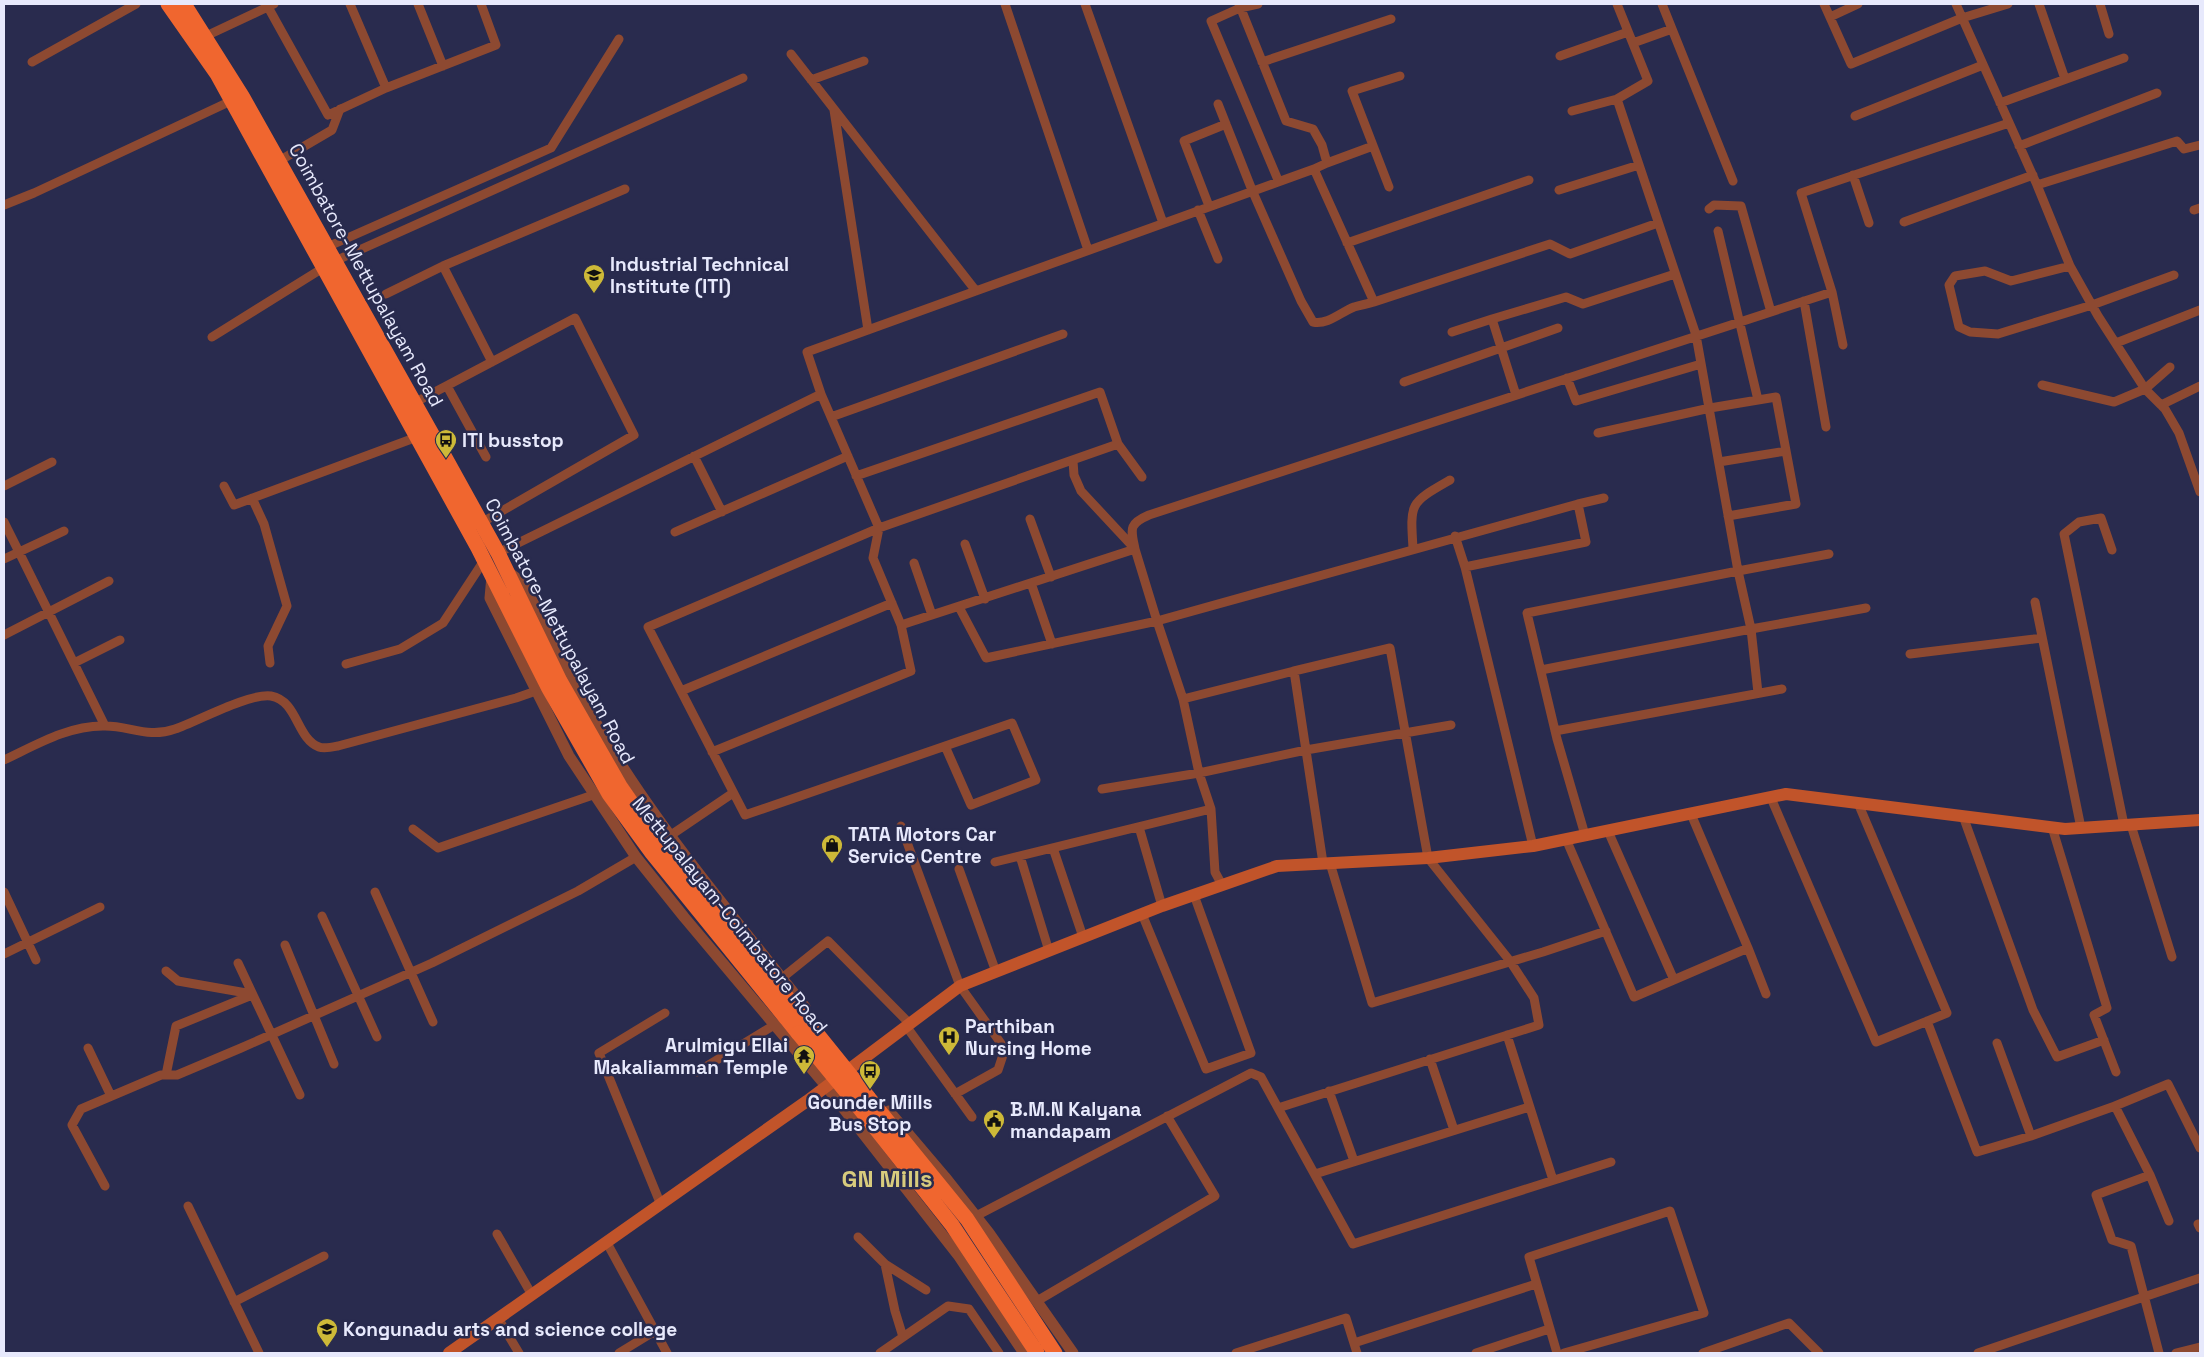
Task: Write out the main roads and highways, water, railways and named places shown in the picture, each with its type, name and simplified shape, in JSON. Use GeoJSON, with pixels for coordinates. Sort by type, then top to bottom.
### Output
{"type":"FeatureCollection","features":[{"type":"Feature","properties":{"kind":"highway","name":"Mettupalayam-Coimbatore Road"},"geometry":{"type":"LineString","coordinates":[[168,4],[212,67],[329,264],[417,437],[500,573],[579,744],[720,938],[911,1171],[952,1225],[1037,1353]]}},
{"type":"Feature","properties":{"kind":"highway","name":"Coimbatore-Mettupalayam Road"},"geometry":{"type":"LineString","coordinates":[[184,4],[206,36],[279,161],[327,247],[329,264],[414,403],[481,523],[491,556]]}},
{"type":"Feature","properties":{"kind":"highway"},"geometry":{"type":"LineString","coordinates":[[635,821],[660,844],[777,984],[967,1219],[1055,1353]]}},
{"type":"Feature","properties":{"kind":"main road"},"geometry":{"type":"LineString","coordinates":[[449,1353],[661,1205],[960,986],[1162,906],[1277,866],[1428,858],[1533,846],[1786,794],[2052,827],[2081,828],[2200,820]]}},
{"type":"Feature","properties":{"kind":"place","name":"Industrial Technical Institute (ITI)"},"geometry":{"type":"Point","coordinates":[594,294]}},
{"type":"Feature","properties":{"kind":"place","name":"ITI busstop"},"geometry":{"type":"Point","coordinates":[446,459]}},
{"type":"Feature","properties":{"kind":"place","name":"TATA Motors Car Service Centre"},"geometry":{"type":"Point","coordinates":[832,864]}},
{"type":"Feature","properties":{"kind":"place","name":"Parthiban Nursing Home"},"geometry":{"type":"Point","coordinates":[949,1056]}},
{"type":"Feature","properties":{"kind":"place","name":"Arulmigu Ellai Makaliamman Temple"},"geometry":{"type":"Point","coordinates":[804,1075]}},
{"type":"Feature","properties":{"kind":"place","name":"Gounder Mills Bus Stop"},"geometry":{"type":"Point","coordinates":[870,1090]}},
{"type":"Feature","properties":{"kind":"place","name":"B.M.N Kalyana mandapam"},"geometry":{"type":"Point","coordinates":[994,1139]}},
{"type":"Feature","properties":{"kind":"place","name":"Kongunadu arts and science college"},"geometry":{"type":"Point","coordinates":[327,1348]}},
{"type":"Feature","properties":{"kind":"district","name":"GN Mills"},"geometry":{"type":"Point","coordinates":[887,1178]}}]}
